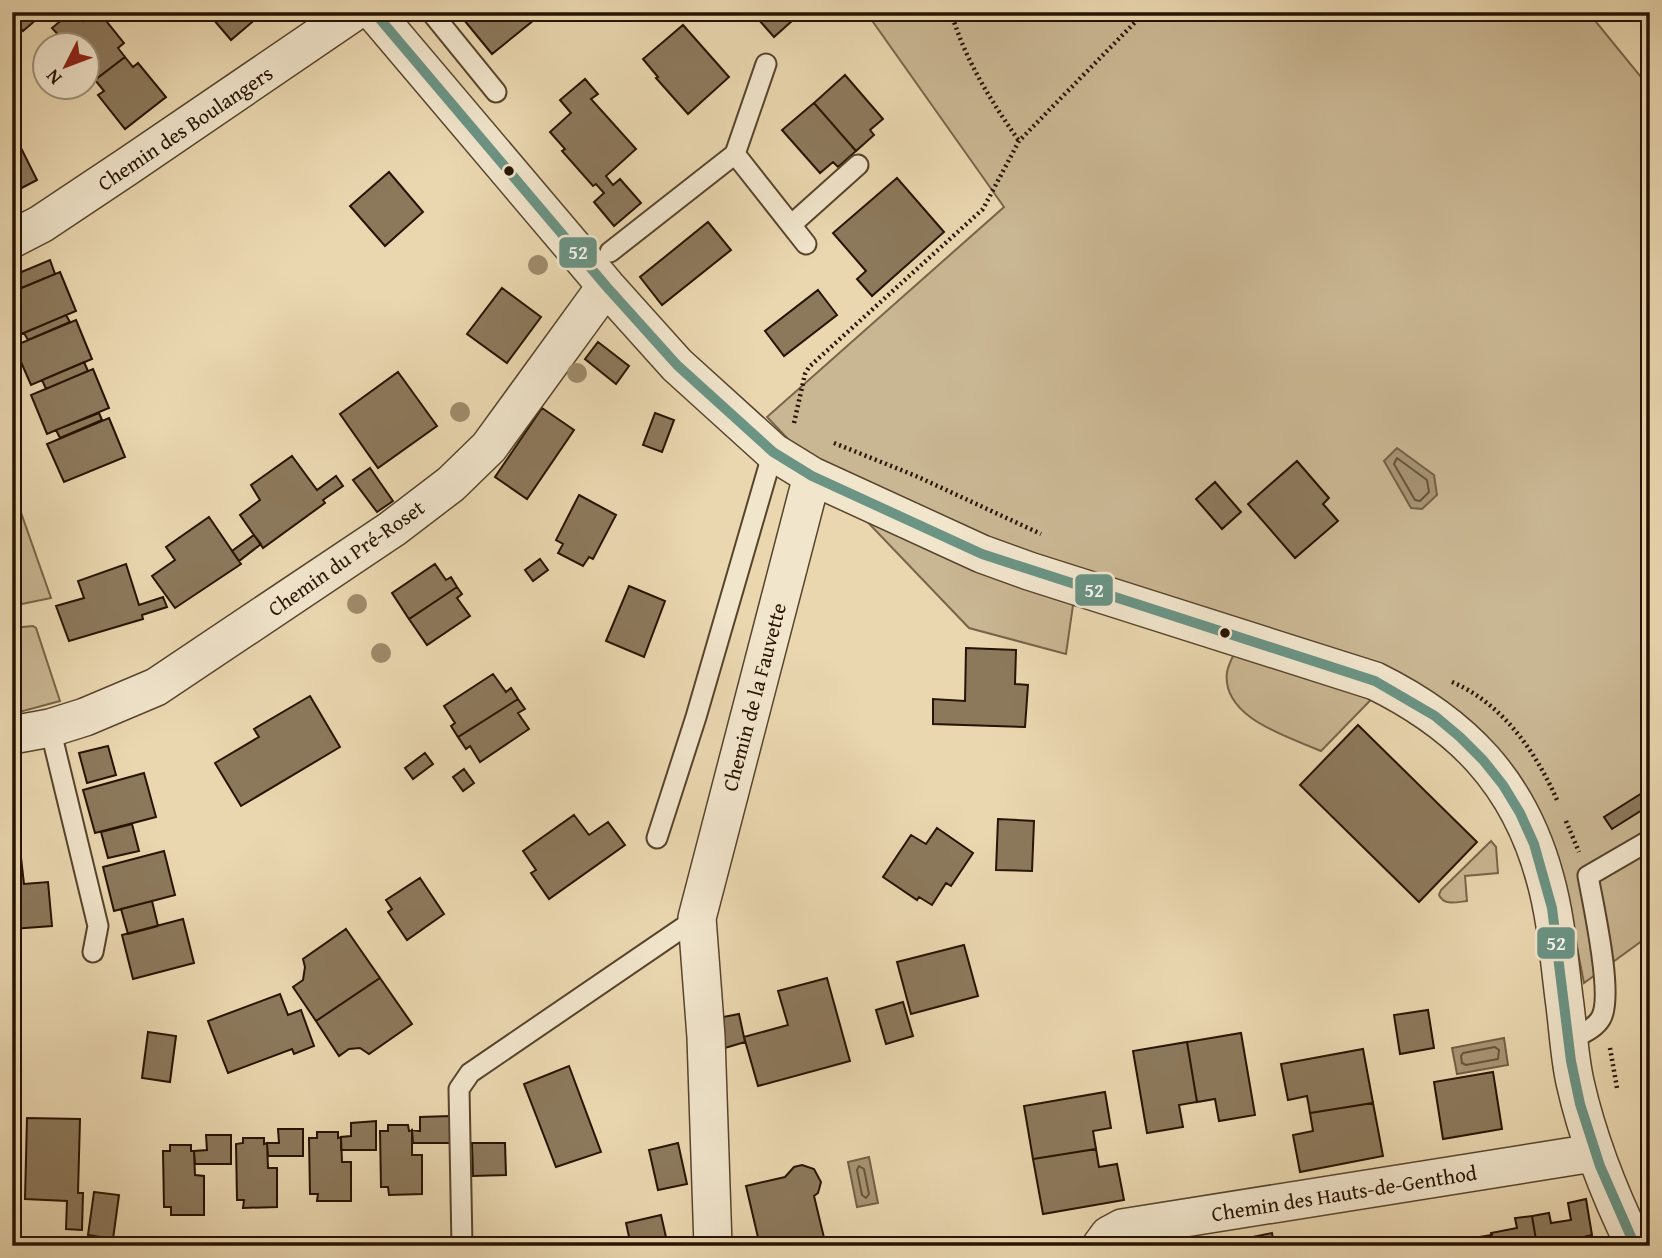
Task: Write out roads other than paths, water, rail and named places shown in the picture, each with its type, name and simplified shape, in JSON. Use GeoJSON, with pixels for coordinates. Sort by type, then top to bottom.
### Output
{"type":"FeatureCollection","features":[{"type":"Feature","properties":{"kind":"street","name":"Chemin des Boulangers"},"geometry":{"type":"LineString","coordinates":[[12,239],[41,224],[354,12]]}},
{"type":"Feature","properties":{"kind":"street"},"geometry":{"type":"LineString","coordinates":[[374,12],[608,269],[677,365],[783,439],[811,476],[982,554],[1375,681],[1409,698],[1442,720],[1469,743],[1494,770],[1525,821],[1545,878],[1574,1079],[1594,1153],[1613,1202],[1635,1246]]}},
{"type":"Feature","properties":{"kind":"street","name":"Chemin du Pré-Roset"},"geometry":{"type":"LineString","coordinates":[[12,735],[50,728],[85,717],[156,687],[392,529],[451,484],[489,447],[608,269]]}},
{"type":"Feature","properties":{"kind":"street","name":"Chemin de la Fauvette"},"geometry":{"type":"LineString","coordinates":[[713,1246],[706,1037],[697,918],[811,476]]}},
{"type":"Feature","properties":{"kind":"street","name":"Chemin des Hauts-de-Genthod"},"geometry":{"type":"LineString","coordinates":[[1101,1246],[1109,1235],[1122,1228],[1594,1153]]}},
{"type":"Feature","properties":{"kind":"lane"},"geometry":{"type":"LineString","coordinates":[[431,12],[496,92]]}},
{"type":"Feature","properties":{"kind":"lane"},"geometry":{"type":"LineString","coordinates":[[608,269],[735,154],[766,64]]}},
{"type":"Feature","properties":{"kind":"lane"},"geometry":{"type":"LineString","coordinates":[[735,154],[806,244]]}},
{"type":"Feature","properties":{"kind":"lane"},"geometry":{"type":"LineString","coordinates":[[791,225],[858,165]]}},
{"type":"Feature","properties":{"kind":"lane"},"geometry":{"type":"LineString","coordinates":[[657,838],[783,439]]}},
{"type":"Feature","properties":{"kind":"lane"},"geometry":{"type":"LineString","coordinates":[[50,728],[98,926],[93,952]]}},
{"type":"Feature","properties":{"kind":"lane"},"geometry":{"type":"LineString","coordinates":[[1570,1040],[1591,1028],[1603,1015],[1606,980],[1588,876],[1650,840]]}},
{"type":"Feature","properties":{"kind":"lane"},"geometry":{"type":"LineString","coordinates":[[462,1246],[459,1089],[470,1073],[697,918]]}},
{"type":"Feature","properties":{"kind":"water"},"geometry":{"type":"Polygon","coordinates":[[[1397,448],[1434,475],[1437,495],[1422,509],[1411,508],[1384,461],[1397,448]]]}},
{"type":"Feature","properties":{"kind":"water"},"geometry":{"type":"Polygon","coordinates":[[[1504,1038],[1508,1065],[1457,1074],[1452,1048],[1504,1038]]]}},
{"type":"Feature","properties":{"kind":"water"},"geometry":{"type":"Polygon","coordinates":[[[869,1157],[878,1203],[857,1207],[848,1162],[869,1157]]]}}]}
